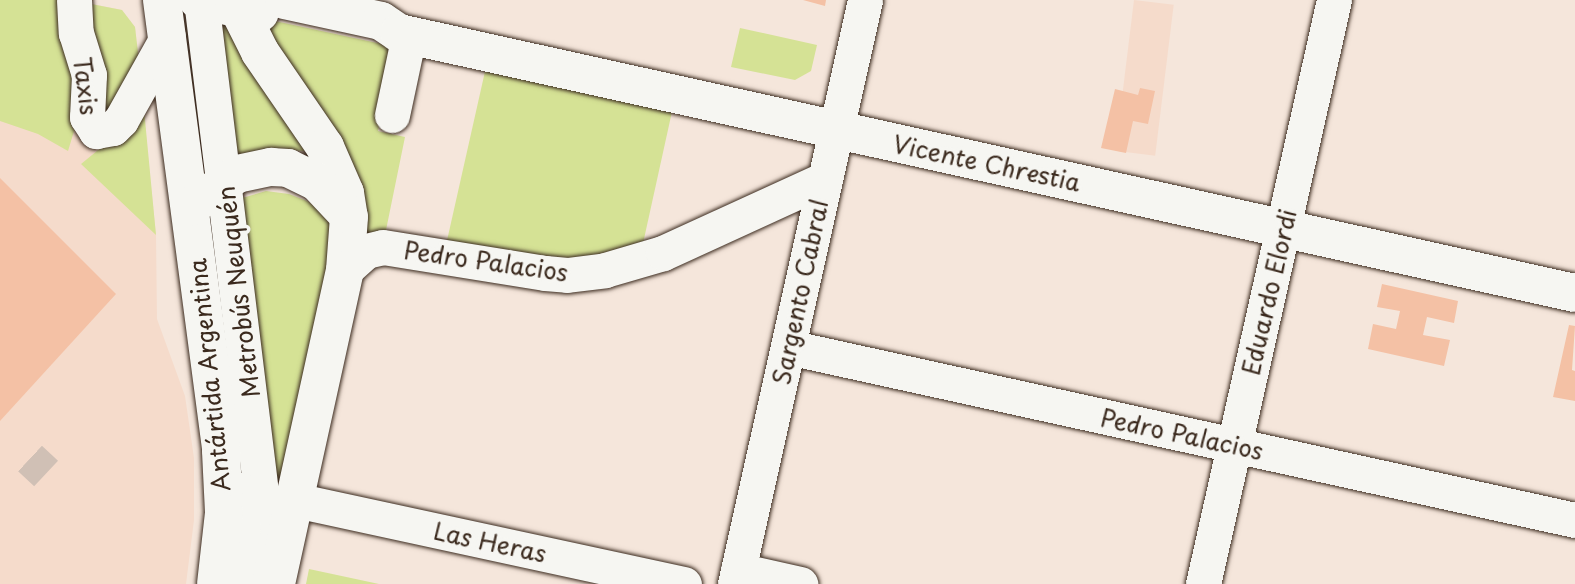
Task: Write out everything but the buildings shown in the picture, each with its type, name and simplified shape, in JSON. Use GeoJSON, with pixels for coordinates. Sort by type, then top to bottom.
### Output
{"type":"FeatureCollection","features":[{"type":"Feature","properties":{"kind":"main road","name":"Vicente Chrestia"},"geometry":{"type":"LineString","coordinates":[[284,0],[381,21],[405,23],[837,130],[1575,293]]}},
{"type":"Feature","properties":{"kind":"main road"},"geometry":{"type":"LineString","coordinates":[[214,2],[260,52],[325,147],[345,193],[349,217],[345,270],[276,584]]}},
{"type":"Feature","properties":{"kind":"main road","name":"Vicente Chrestia"},"geometry":{"type":"LineString","coordinates":[[214,2],[377,38],[405,23]]}},
{"type":"Feature","properties":{"kind":"main road","name":"Antártida Argentina"},"geometry":{"type":"LineString","coordinates":[[165,18],[208,193],[224,482],[216,584]]}},
{"type":"Feature","properties":{"kind":"main road"},"geometry":{"type":"LineString","coordinates":[[208,193],[254,168],[288,168],[303,174],[328,191],[349,217]]}},
{"type":"Feature","properties":{"kind":"street","name":"Taxis"},"geometry":{"type":"LineString","coordinates":[[74,0],[76,33],[89,75],[86,117],[96,131],[113,128],[121,120],[165,18]]}},
{"type":"Feature","properties":{"kind":"street","name":"Metrobús Neuquén"},"geometry":{"type":"LineString","coordinates":[[183,0],[242,482],[243,527],[234,584]]}},
{"type":"Feature","properties":{"kind":"street","name":"Sargento Cabral"},"geometry":{"type":"LineString","coordinates":[[736,577],[865,0]]}},
{"type":"Feature","properties":{"kind":"street","name":"Eduardo Elordi"},"geometry":{"type":"LineString","coordinates":[[1203,584],[1334,0]]}},
{"type":"Feature","properties":{"kind":"street","name":"Metrobús Neuquén"},"geometry":{"type":"LineString","coordinates":[[214,2],[208,193],[266,533],[261,584]]}},
{"type":"Feature","properties":{"kind":"street"},"geometry":{"type":"LineString","coordinates":[[392,116],[405,23]]}},
{"type":"Feature","properties":{"kind":"street","name":"Pedro Palacios"},"geometry":{"type":"LineString","coordinates":[[345,270],[366,251],[383,247],[545,273],[567,275],[605,270],[663,253],[825,179]]}},
{"type":"Feature","properties":{"kind":"street","name":"Pedro Palacios"},"geometry":{"type":"LineString","coordinates":[[788,347],[1575,520]]}},
{"type":"Feature","properties":{"kind":"street","name":"Las Heras"},"geometry":{"type":"LineString","coordinates":[[295,500],[684,584]]}},
{"type":"Feature","properties":{"kind":"street"},"geometry":{"type":"LineString","coordinates":[[736,577],[800,584]]}},
{"type":"Feature","properties":{"kind":"shaded area"},"geometry":{"type":"Polygon","coordinates":[[[0,0],[72,0],[122,10],[135,27],[156,235],[157,319],[185,396],[194,458],[194,520],[186,584],[0,584],[0,0]]]}},
{"type":"Feature","properties":{"kind":"shaded area"},"geometry":{"type":"Polygon","coordinates":[[[1134,0],[1174,5],[1155,156],[1115,151],[1134,0]]]}},
{"type":"Feature","properties":{"kind":"green space"},"geometry":{"type":"Polygon","coordinates":[[[0,0],[63,0],[73,57],[75,128],[68,151],[38,134],[0,121],[0,0]]]}},
{"type":"Feature","properties":{"kind":"green space"},"geometry":{"type":"Polygon","coordinates":[[[81,2],[122,10],[135,27],[139,61],[104,124],[81,2]]]}},
{"type":"Feature","properties":{"kind":"green space"},"geometry":{"type":"Polygon","coordinates":[[[212,4],[305,151],[270,149],[236,156],[212,4]]]}},
{"type":"Feature","properties":{"kind":"green space"},"geometry":{"type":"Polygon","coordinates":[[[275,21],[396,47],[378,131],[405,137],[385,235],[365,234],[264,26],[275,21]]]}},
{"type":"Feature","properties":{"kind":"green space"},"geometry":{"type":"Polygon","coordinates":[[[740,28],[817,45],[811,71],[795,80],[731,67],[740,28]]]}},
{"type":"Feature","properties":{"kind":"green space"},"geometry":{"type":"Polygon","coordinates":[[[486,67],[673,107],[642,248],[580,260],[446,245],[486,67]]]}},
{"type":"Feature","properties":{"kind":"green space"},"geometry":{"type":"Polygon","coordinates":[[[143,99],[156,235],[81,164],[103,146],[143,99]]]}},
{"type":"Feature","properties":{"kind":"green space"},"geometry":{"type":"Polygon","coordinates":[[[266,191],[289,194],[307,201],[323,212],[335,231],[279,545],[235,200],[266,191]]]}},
{"type":"Feature","properties":{"kind":"green space"},"geometry":{"type":"Polygon","coordinates":[[[309,569],[379,584],[306,584],[309,569]]]}},
{"type":"Feature","properties":{"kind":"tunnel"},"geometry":{"type":"LineString","coordinates":[[30,458],[46,473]]}}]}
